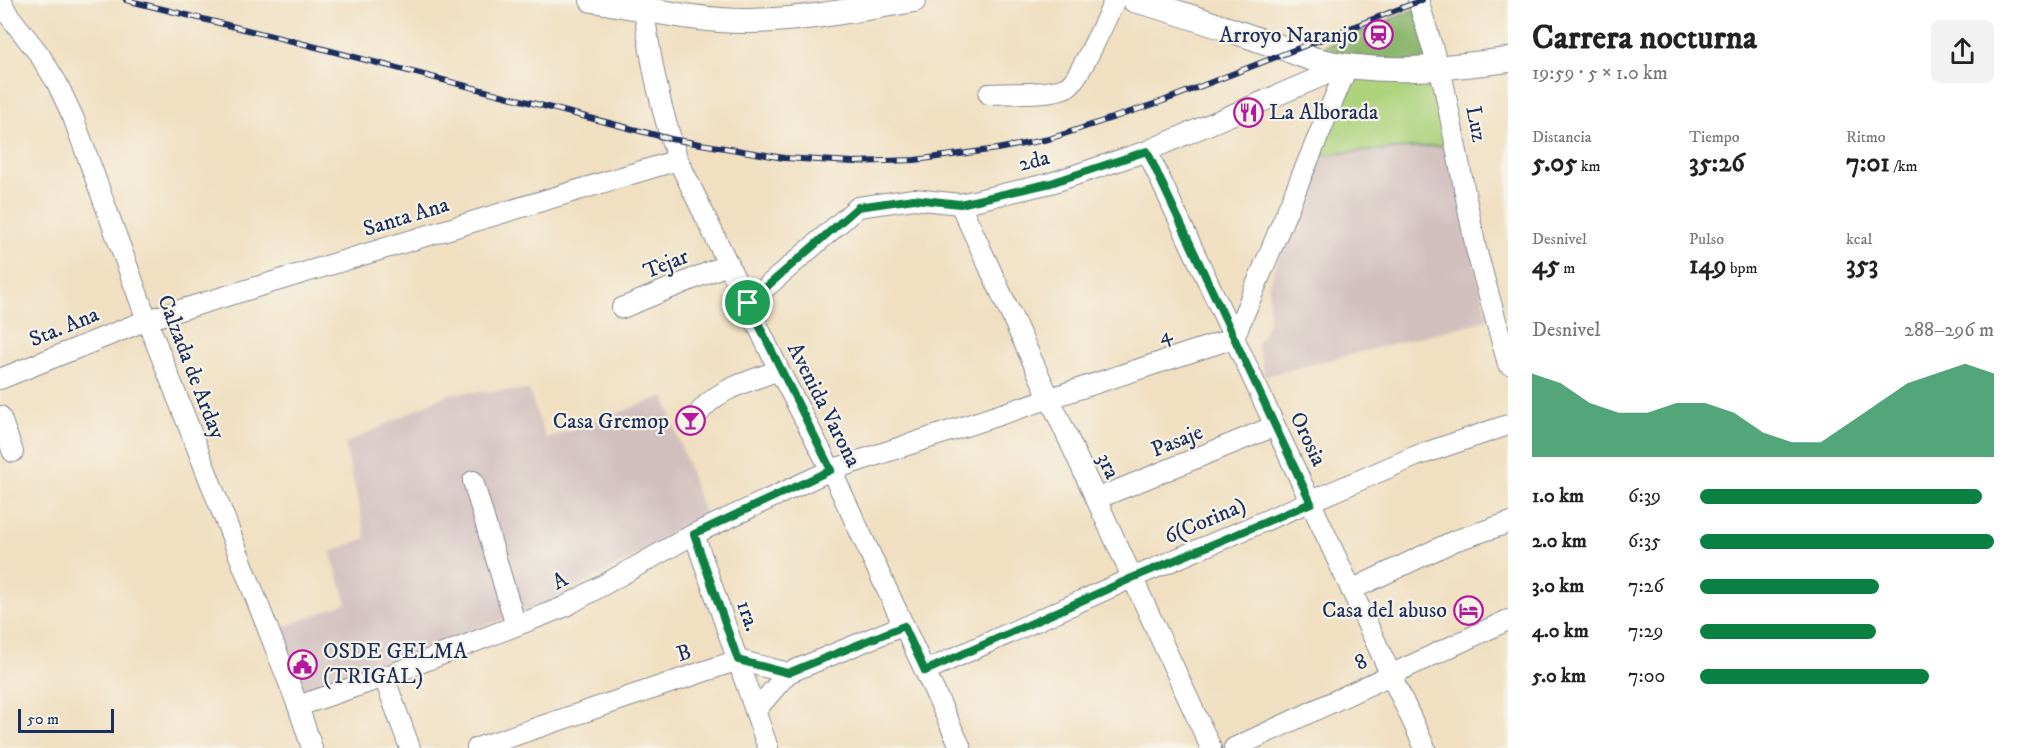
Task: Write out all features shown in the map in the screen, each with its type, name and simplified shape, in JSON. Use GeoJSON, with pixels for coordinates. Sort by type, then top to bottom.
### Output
{"type":"FeatureCollection","features":[{"type":"Feature","properties":{"kind":"main road"},"geometry":{"type":"LineString","coordinates":[[592,0],[644,9],[748,21],[791,19],[914,0]]}},
{"type":"Feature","properties":{"kind":"main road"},"geometry":{"type":"LineString","coordinates":[[1134,0],[1317,60],[1348,65],[1390,70],[1439,69],[1508,60]]}},
{"type":"Feature","properties":{"kind":"street"},"geometry":{"type":"LineString","coordinates":[[988,94],[1057,91],[1069,86],[1092,48],[1115,0]]}},
{"type":"Feature","properties":{"kind":"street","name":"Luz"},"geometry":{"type":"LineString","coordinates":[[1418,0],[1444,86],[1476,249],[1508,364]]}},
{"type":"Feature","properties":{"kind":"street","name":"Avenida Varona"},"geometry":{"type":"LineString","coordinates":[[644,9],[648,39],[678,160],[779,370],[831,470],[962,748]]}},
{"type":"Feature","properties":{"kind":"street","name":"Calzada de Arday"},"geometry":{"type":"LineString","coordinates":[[2,10],[39,54],[57,83],[73,117],[147,320],[298,706],[312,748]]}},
{"type":"Feature","properties":{"kind":"street"},"geometry":{"type":"LineString","coordinates":[[1234,338],[1348,65]]}},
{"type":"Feature","properties":{"kind":"street","name":"2da"},"geometry":{"type":"LineString","coordinates":[[748,303],[858,207],[914,199],[960,204],[1051,183],[1147,151],[1348,65]]}},
{"type":"Feature","properties":{"kind":"street","name":"Orosia"},"geometry":{"type":"LineString","coordinates":[[1147,151],[1425,748]]}},
{"type":"Feature","properties":{"kind":"street","name":"Santa Ana"},"geometry":{"type":"LineString","coordinates":[[147,320],[678,160]]}},
{"type":"Feature","properties":{"kind":"street","name":"3ra"},"geometry":{"type":"LineString","coordinates":[[960,204],[1211,748]]}},
{"type":"Feature","properties":{"kind":"street","name":"Tejar"},"geometry":{"type":"LineString","coordinates":[[622,308],[729,264]]}},
{"type":"Feature","properties":{"kind":"street","name":"Sta. Ana"},"geometry":{"type":"LineString","coordinates":[[0,379],[147,320]]}},
{"type":"Feature","properties":{"kind":"street","name":"4"},"geometry":{"type":"LineString","coordinates":[[831,470],[1234,338]]}},
{"type":"Feature","properties":{"kind":"street"},"geometry":{"type":"LineString","coordinates":[[697,417],[714,396],[779,370]]}},
{"type":"Feature","properties":{"kind":"street"},"geometry":{"type":"LineString","coordinates":[[0,416],[13,452]]}},
{"type":"Feature","properties":{"kind":"street","name":"6(Corina)"},"geometry":{"type":"LineString","coordinates":[[925,671],[1132,578],[1416,456],[1508,425]]}},
{"type":"Feature","properties":{"kind":"street","name":"Pasaje"},"geometry":{"type":"LineString","coordinates":[[1096,500],[1275,426]]}},
{"type":"Feature","properties":{"kind":"street","name":"A"},"geometry":{"type":"LineString","coordinates":[[298,706],[384,677],[564,607],[694,534],[831,470]]}},
{"type":"Feature","properties":{"kind":"street"},"geometry":{"type":"LineString","coordinates":[[473,481],[516,626]]}},
{"type":"Feature","properties":{"kind":"street"},"geometry":{"type":"LineString","coordinates":[[1351,590],[1454,541],[1508,523]]}},
{"type":"Feature","properties":{"kind":"street","name":"1ra."},"geometry":{"type":"LineString","coordinates":[[694,534],[768,748]]}},
{"type":"Feature","properties":{"kind":"street","name":"8"},"geometry":{"type":"LineString","coordinates":[[1234,748],[1508,620]]}},
{"type":"Feature","properties":{"kind":"street"},"geometry":{"type":"LineString","coordinates":[[755,711],[788,673],[904,626]]}},
{"type":"Feature","properties":{"kind":"street"},"geometry":{"type":"LineString","coordinates":[[738,660],[788,673]]}},
{"type":"Feature","properties":{"kind":"street","name":"B"},"geometry":{"type":"LineString","coordinates":[[477,748],[738,660]]}},
{"type":"Feature","properties":{"kind":"street"},"geometry":{"type":"LineString","coordinates":[[384,677],[410,748]]}},
{"type":"Feature","properties":{"kind":"shaded area"},"geometry":{"type":"Polygon","coordinates":[[[789,0],[846,0],[789,6],[789,0]]]}},
{"type":"Feature","properties":{"kind":"shaded area"},"geometry":{"type":"Polygon","coordinates":[[[1447,145],[1488,320],[1265,376],[1257,345],[1269,321],[1269,285],[1317,155],[1447,145]]]}},
{"type":"Feature","properties":{"kind":"shaded area"},"geometry":{"type":"Polygon","coordinates":[[[529,390],[546,439],[664,396],[706,519],[551,601],[303,694],[281,628],[347,603],[330,552],[366,538],[345,444],[451,393],[529,390]]]}},
{"type":"Feature","properties":{"kind":"green space"},"geometry":{"type":"Polygon","coordinates":[[[1415,9],[1431,67],[1315,50],[1415,9]]]}},
{"type":"Feature","properties":{"kind":"green space"},"geometry":{"type":"Polygon","coordinates":[[[1348,75],[1433,80],[1447,145],[1317,155],[1348,75]]]}},
{"type":"Feature","properties":{"kind":"railway"},"geometry":{"type":"LineString","coordinates":[[126,0],[671,139],[784,158],[853,162],[915,160],[997,149],[1049,139],[1163,101],[1422,0]]}},
{"type":"Feature","properties":{"kind":"place","name":"Arroyo Naranjo"},"geometry":{"type":"Point","coordinates":[1379,35]}},
{"type":"Feature","properties":{"kind":"place","name":"La Alborada"},"geometry":{"type":"Point","coordinates":[1248,112]}},
{"type":"Feature","properties":{"kind":"place","name":"Casa Gremop"},"geometry":{"type":"Point","coordinates":[690,421]}},
{"type":"Feature","properties":{"kind":"place","name":"Casa del abuso"},"geometry":{"type":"Point","coordinates":[1468,610]}},
{"type":"Feature","properties":{"kind":"place","name":"OSDE GELMA (TRIGAL)"},"geometry":{"type":"Point","coordinates":[302,664]}},
{"type":"Feature","properties":{"kind":"route"},"geometry":{"type":"LineString","coordinates":[[1147,151],[1311,503],[1132,578],[925,671],[904,626],[788,673],[738,660],[694,534],[831,470],[779,370],[748,303],[858,207],[914,199],[960,204],[1051,183],[1147,151]]}}]}
